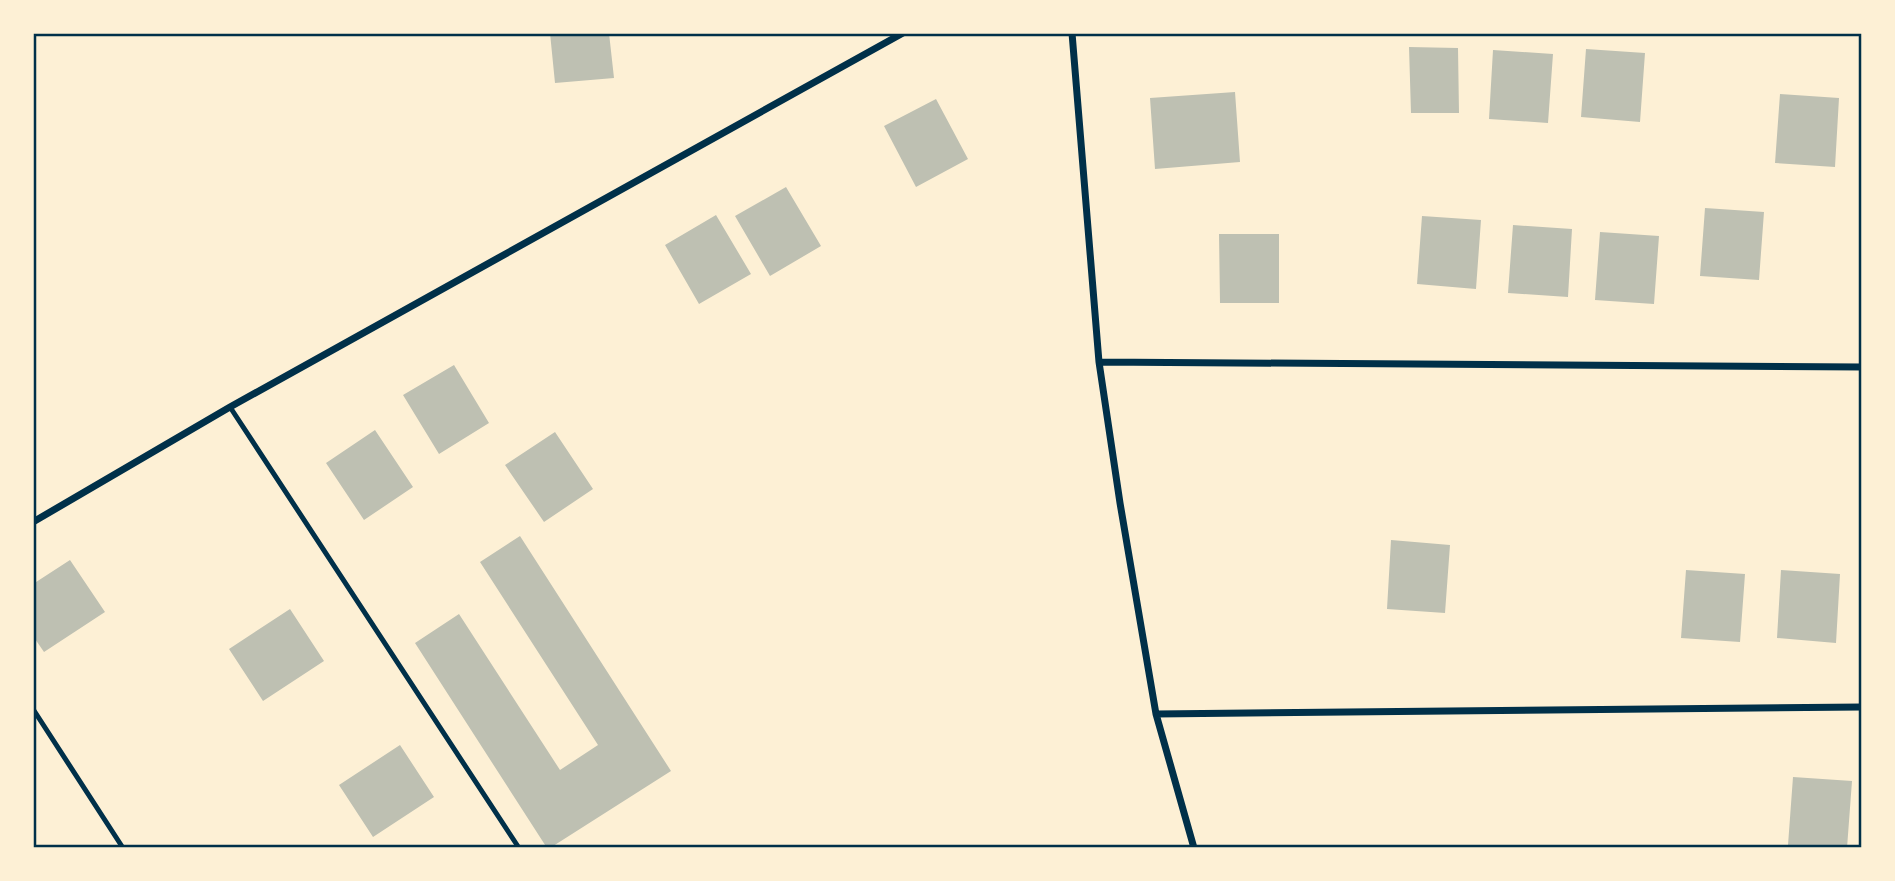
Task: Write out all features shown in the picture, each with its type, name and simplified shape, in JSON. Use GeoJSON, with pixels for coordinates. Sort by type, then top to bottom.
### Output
{"type":"FeatureCollection","features":[{"type":"Feature","properties":{"kind":"street"},"geometry":{"type":"LineString","coordinates":[[34,520],[230,407],[903,33]]}},
{"type":"Feature","properties":{"kind":"street"},"geometry":{"type":"LineString","coordinates":[[1072,33],[1099,362],[1156,714],[1194,848]]}},
{"type":"Feature","properties":{"kind":"street"},"geometry":{"type":"LineString","coordinates":[[1099,362],[1862,367]]}},
{"type":"Feature","properties":{"kind":"street"},"geometry":{"type":"LineString","coordinates":[[1156,714],[1862,707]]}},
{"type":"Feature","properties":{"kind":"lane"},"geometry":{"type":"LineString","coordinates":[[230,407],[519,848]]}},
{"type":"Feature","properties":{"kind":"lane"},"geometry":{"type":"LineString","coordinates":[[33,709],[123,848]]}},
{"type":"Feature","properties":{"kind":"building"},"geometry":{"type":"Polygon","coordinates":[[[550,33],[609,33],[614,78],[555,83],[550,33]]]}},
{"type":"Feature","properties":{"kind":"building"},"geometry":{"type":"Polygon","coordinates":[[[1409,47],[1458,48],[1459,113],[1411,113],[1409,47]]]}},
{"type":"Feature","properties":{"kind":"building"},"geometry":{"type":"Polygon","coordinates":[[[1586,49],[1645,53],[1640,122],[1581,117],[1586,49]]]}},
{"type":"Feature","properties":{"kind":"building"},"geometry":{"type":"Polygon","coordinates":[[[1493,50],[1553,54],[1548,123],[1489,119],[1493,50]]]}},
{"type":"Feature","properties":{"kind":"building"},"geometry":{"type":"Polygon","coordinates":[[[1235,92],[1240,162],[1155,169],[1150,98],[1235,92]]]}},
{"type":"Feature","properties":{"kind":"building"},"geometry":{"type":"Polygon","coordinates":[[[1780,94],[1839,98],[1835,167],[1775,163],[1780,94]]]}},
{"type":"Feature","properties":{"kind":"building"},"geometry":{"type":"Polygon","coordinates":[[[936,99],[968,159],[916,187],[884,126],[936,99]]]}},
{"type":"Feature","properties":{"kind":"building"},"geometry":{"type":"Polygon","coordinates":[[[786,187],[821,246],[770,276],[735,216],[786,187]]]}},
{"type":"Feature","properties":{"kind":"building"},"geometry":{"type":"Polygon","coordinates":[[[1705,208],[1764,212],[1759,280],[1700,276],[1705,208]]]}},
{"type":"Feature","properties":{"kind":"building"},"geometry":{"type":"Polygon","coordinates":[[[716,215],[751,274],[699,304],[665,245],[716,215]]]}},
{"type":"Feature","properties":{"kind":"building"},"geometry":{"type":"Polygon","coordinates":[[[1422,216],[1481,220],[1476,289],[1417,284],[1422,216]]]}},
{"type":"Feature","properties":{"kind":"building"},"geometry":{"type":"Polygon","coordinates":[[[1513,225],[1572,229],[1568,297],[1508,293],[1513,225]]]}},
{"type":"Feature","properties":{"kind":"building"},"geometry":{"type":"Polygon","coordinates":[[[1600,232],[1659,236],[1654,304],[1595,300],[1600,232]]]}},
{"type":"Feature","properties":{"kind":"building"},"geometry":{"type":"Polygon","coordinates":[[[1219,234],[1279,234],[1279,303],[1220,303],[1219,234]]]}},
{"type":"Feature","properties":{"kind":"building"},"geometry":{"type":"Polygon","coordinates":[[[454,365],[489,423],[439,454],[403,395],[454,365]]]}},
{"type":"Feature","properties":{"kind":"building"},"geometry":{"type":"Polygon","coordinates":[[[375,430],[413,487],[364,520],[326,463],[375,430]]]}},
{"type":"Feature","properties":{"kind":"building"},"geometry":{"type":"Polygon","coordinates":[[[555,432],[593,489],[544,522],[505,465],[555,432]]]}},
{"type":"Feature","properties":{"kind":"building"},"geometry":{"type":"Polygon","coordinates":[[[520,536],[671,771],[550,848],[547,848],[415,643],[459,614],[560,770],[598,745],[480,562],[520,536]]]}},
{"type":"Feature","properties":{"kind":"building"},"geometry":{"type":"Polygon","coordinates":[[[1391,540],[1450,545],[1445,613],[1387,609],[1391,540]]]}},
{"type":"Feature","properties":{"kind":"building"},"geometry":{"type":"Polygon","coordinates":[[[70,560],[105,612],[44,652],[33,636],[33,584],[70,560]]]}},
{"type":"Feature","properties":{"kind":"building"},"geometry":{"type":"Polygon","coordinates":[[[1686,570],[1745,574],[1740,642],[1681,638],[1686,570]]]}},
{"type":"Feature","properties":{"kind":"building"},"geometry":{"type":"Polygon","coordinates":[[[1781,570],[1840,574],[1836,643],[1777,638],[1781,570]]]}},
{"type":"Feature","properties":{"kind":"building"},"geometry":{"type":"Polygon","coordinates":[[[290,609],[324,661],[263,701],[229,649],[290,609]]]}},
{"type":"Feature","properties":{"kind":"building"},"geometry":{"type":"Polygon","coordinates":[[[400,745],[434,797],[373,837],[339,785],[400,745]]]}},
{"type":"Feature","properties":{"kind":"building"},"geometry":{"type":"Polygon","coordinates":[[[1793,777],[1852,781],[1847,848],[1788,845],[1793,777]]]}}]}
